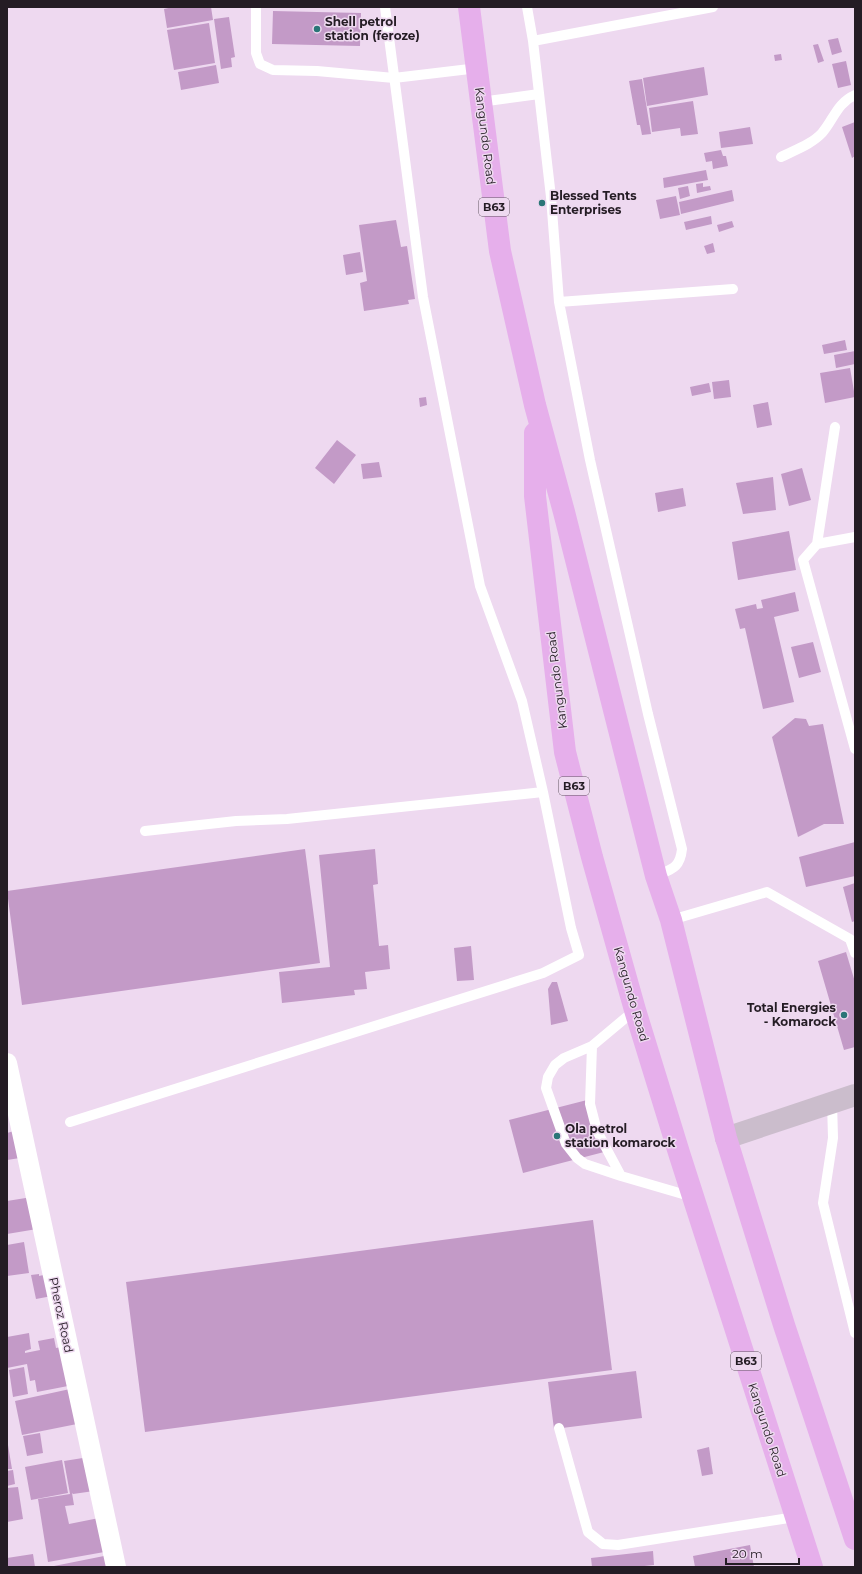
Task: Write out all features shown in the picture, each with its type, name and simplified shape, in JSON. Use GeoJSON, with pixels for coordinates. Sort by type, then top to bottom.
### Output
{"type":"FeatureCollection","features":[{"type":"Feature","properties":{"kind":"highway","name":"Kangundo Road"},"geometry":{"type":"LineString","coordinates":[[469,7],[478,68],[480,102],[500,251],[535,405],[564,512],[656,876],[671,920],[726,1138],[786,1333],[853,1526]]}},
{"type":"Feature","properties":{"kind":"highway","name":"Kangundo Road"},"geometry":{"type":"LineString","coordinates":[[535,405],[535,496],[565,752],[592,858],[635,1010],[812,1567]]}},
{"type":"Feature","properties":{"kind":"main road"},"geometry":{"type":"LineString","coordinates":[[726,1138],[855,1095]]}},
{"type":"Feature","properties":{"kind":"street","name":"Pheroz Road"},"geometry":{"type":"LineString","coordinates":[[7,1063],[116,1567]]}},
{"type":"Feature","properties":{"kind":"lane"},"geometry":{"type":"LineString","coordinates":[[256,7],[256,53],[260,64],[272,70],[317,71],[394,78],[478,68]]}},
{"type":"Feature","properties":{"kind":"lane"},"geometry":{"type":"LineString","coordinates":[[70,1122],[543,972],[579,954],[571,928],[543,792],[522,701],[480,586],[423,297],[385,7]]}},
{"type":"Feature","properties":{"kind":"lane"},"geometry":{"type":"LineString","coordinates":[[527,7],[533,41],[551,197],[559,302],[590,460],[648,714],[682,849],[681,859],[676,867],[656,876]]}},
{"type":"Feature","properties":{"kind":"lane"},"geometry":{"type":"LineString","coordinates":[[533,41],[714,7]]}},
{"type":"Feature","properties":{"kind":"lane"},"geometry":{"type":"LineString","coordinates":[[480,102],[539,94]]}},
{"type":"Feature","properties":{"kind":"lane"},"geometry":{"type":"LineString","coordinates":[[781,157],[809,144],[821,133],[841,104],[855,95]]}},
{"type":"Feature","properties":{"kind":"lane"},"geometry":{"type":"LineString","coordinates":[[559,302],[733,289]]}},
{"type":"Feature","properties":{"kind":"lane"},"geometry":{"type":"LineString","coordinates":[[835,427],[817,544],[803,560],[855,749]]}},
{"type":"Feature","properties":{"kind":"lane"},"geometry":{"type":"LineString","coordinates":[[817,544],[855,537]]}},
{"type":"Feature","properties":{"kind":"lane"},"geometry":{"type":"LineString","coordinates":[[145,831],[236,821],[287,819],[543,792]]}},
{"type":"Feature","properties":{"kind":"lane"},"geometry":{"type":"LineString","coordinates":[[671,920],[767,892],[850,939],[855,953]]}},
{"type":"Feature","properties":{"kind":"lane"},"geometry":{"type":"LineString","coordinates":[[635,1010],[592,1046],[564,1058],[555,1065],[548,1077],[546,1088],[566,1144],[571,1152],[585,1164],[694,1197]]}},
{"type":"Feature","properties":{"kind":"lane"},"geometry":{"type":"LineString","coordinates":[[592,1046],[590,1104],[597,1131],[621,1176]]}},
{"type":"Feature","properties":{"kind":"lane"},"geometry":{"type":"LineString","coordinates":[[832,1102],[833,1138],[823,1204],[855,1333]]}},
{"type":"Feature","properties":{"kind":"lane"},"geometry":{"type":"LineString","coordinates":[[559,1428],[588,1532],[602,1544],[618,1545],[795,1517]]}},
{"type":"Feature","properties":{"kind":"building"},"geometry":{"type":"Polygon","coordinates":[[[173,7],[211,7],[213,20],[167,28],[164,9],[173,7]]]}},
{"type":"Feature","properties":{"kind":"building","name":"Shell petrol station (feroze)"},"geometry":{"type":"Polygon","coordinates":[[[273,11],[361,13],[360,46],[272,44],[273,11]]]}},
{"type":"Feature","properties":{"kind":"building"},"geometry":{"type":"Polygon","coordinates":[[[229,17],[235,57],[231,58],[232,67],[221,69],[214,19],[229,17]]]}},
{"type":"Feature","properties":{"kind":"building"},"geometry":{"type":"Polygon","coordinates":[[[209,23],[215,63],[174,70],[167,30],[209,23]]]}},
{"type":"Feature","properties":{"kind":"building"},"geometry":{"type":"Polygon","coordinates":[[[838,38],[842,52],[832,55],[828,40],[838,38]]]}},
{"type":"Feature","properties":{"kind":"building"},"geometry":{"type":"Polygon","coordinates":[[[818,44],[824,61],[818,63],[813,45],[818,44]]]}},
{"type":"Feature","properties":{"kind":"building"},"geometry":{"type":"Polygon","coordinates":[[[781,54],[782,60],[775,61],[774,55],[781,54]]]}},
{"type":"Feature","properties":{"kind":"building"},"geometry":{"type":"Polygon","coordinates":[[[846,61],[851,85],[838,88],[832,64],[846,61]]]}},
{"type":"Feature","properties":{"kind":"building"},"geometry":{"type":"Polygon","coordinates":[[[216,65],[219,83],[181,90],[178,72],[216,65]]]}},
{"type":"Feature","properties":{"kind":"building"},"geometry":{"type":"Polygon","coordinates":[[[704,67],[708,95],[647,106],[643,78],[704,67]]]}},
{"type":"Feature","properties":{"kind":"building"},"geometry":{"type":"Polygon","coordinates":[[[642,79],[651,134],[642,135],[640,125],[637,125],[629,81],[642,79]]]}},
{"type":"Feature","properties":{"kind":"building"},"geometry":{"type":"Polygon","coordinates":[[[693,101],[698,134],[681,136],[680,128],[652,132],[649,108],[693,101]]]}},
{"type":"Feature","properties":{"kind":"building"},"geometry":{"type":"Polygon","coordinates":[[[855,122],[855,156],[852,158],[842,127],[855,122]]]}},
{"type":"Feature","properties":{"kind":"building"},"geometry":{"type":"Polygon","coordinates":[[[750,127],[753,144],[721,148],[719,132],[750,127]]]}},
{"type":"Feature","properties":{"kind":"building"},"geometry":{"type":"Polygon","coordinates":[[[721,150],[723,156],[726,156],[728,166],[713,169],[712,161],[706,162],[704,153],[721,150]]]}},
{"type":"Feature","properties":{"kind":"building"},"geometry":{"type":"Polygon","coordinates":[[[706,170],[708,180],[664,188],[663,178],[706,170]]]}},
{"type":"Feature","properties":{"kind":"building"},"geometry":{"type":"Polygon","coordinates":[[[703,183],[703,187],[710,186],[711,190],[697,193],[696,184],[703,183]]]}},
{"type":"Feature","properties":{"kind":"building"},"geometry":{"type":"Polygon","coordinates":[[[688,186],[690,196],[680,199],[678,188],[688,186]]]}},
{"type":"Feature","properties":{"kind":"building"},"geometry":{"type":"Polygon","coordinates":[[[732,190],[734,201],[681,214],[679,202],[732,190]]]}},
{"type":"Feature","properties":{"kind":"building"},"geometry":{"type":"Polygon","coordinates":[[[676,196],[680,215],[660,219],[656,200],[676,196]]]}},
{"type":"Feature","properties":{"kind":"building"},"geometry":{"type":"Polygon","coordinates":[[[711,216],[712,224],[686,230],[684,222],[711,216]]]}},
{"type":"Feature","properties":{"kind":"building"},"geometry":{"type":"Polygon","coordinates":[[[396,220],[401,247],[407,246],[415,299],[408,300],[409,304],[364,311],[360,283],[367,281],[359,225],[396,220]]]}},
{"type":"Feature","properties":{"kind":"building"},"geometry":{"type":"Polygon","coordinates":[[[732,221],[734,227],[719,232],[717,225],[732,221]]]}},
{"type":"Feature","properties":{"kind":"building"},"geometry":{"type":"Polygon","coordinates":[[[713,243],[715,252],[707,254],[704,246],[713,243]]]}},
{"type":"Feature","properties":{"kind":"building"},"geometry":{"type":"Polygon","coordinates":[[[360,252],[363,272],[346,275],[343,255],[360,252]]]}},
{"type":"Feature","properties":{"kind":"building"},"geometry":{"type":"Polygon","coordinates":[[[845,340],[847,350],[824,354],[822,345],[845,340]]]}},
{"type":"Feature","properties":{"kind":"building"},"geometry":{"type":"Polygon","coordinates":[[[855,351],[855,364],[836,368],[834,355],[855,351]]]}},
{"type":"Feature","properties":{"kind":"building"},"geometry":{"type":"Polygon","coordinates":[[[850,368],[855,397],[825,403],[820,373],[850,368]]]}},
{"type":"Feature","properties":{"kind":"building"},"geometry":{"type":"Polygon","coordinates":[[[729,380],[731,397],[714,399],[712,382],[729,380]]]}},
{"type":"Feature","properties":{"kind":"building"},"geometry":{"type":"Polygon","coordinates":[[[709,383],[711,392],[692,396],[690,387],[709,383]]]}},
{"type":"Feature","properties":{"kind":"building"},"geometry":{"type":"Polygon","coordinates":[[[426,397],[427,405],[420,407],[419,398],[426,397]]]}},
{"type":"Feature","properties":{"kind":"building"},"geometry":{"type":"Polygon","coordinates":[[[768,402],[772,425],[757,428],[753,405],[768,402]]]}},
{"type":"Feature","properties":{"kind":"building"},"geometry":{"type":"Polygon","coordinates":[[[337,440],[356,455],[334,484],[315,468],[337,440]]]}},
{"type":"Feature","properties":{"kind":"building"},"geometry":{"type":"Polygon","coordinates":[[[379,462],[382,477],[363,479],[361,464],[379,462]]]}},
{"type":"Feature","properties":{"kind":"building"},"geometry":{"type":"Polygon","coordinates":[[[802,468],[811,500],[789,506],[781,474],[802,468]]]}},
{"type":"Feature","properties":{"kind":"building"},"geometry":{"type":"Polygon","coordinates":[[[773,477],[776,510],[743,514],[736,483],[773,477]]]}},
{"type":"Feature","properties":{"kind":"building"},"geometry":{"type":"Polygon","coordinates":[[[683,488],[686,506],[658,512],[655,493],[683,488]]]}},
{"type":"Feature","properties":{"kind":"building"},"geometry":{"type":"Polygon","coordinates":[[[789,531],[796,570],[738,580],[732,542],[789,531]]]}},
{"type":"Feature","properties":{"kind":"building"},"geometry":{"type":"Polygon","coordinates":[[[795,592],[799,611],[774,617],[794,702],[763,709],[745,628],[740,629],[735,609],[756,604],[757,609],[763,608],[761,600],[795,592]]]}},
{"type":"Feature","properties":{"kind":"building"},"geometry":{"type":"Polygon","coordinates":[[[813,642],[821,672],[799,678],[791,647],[813,642]]]}},
{"type":"Feature","properties":{"kind":"building"},"geometry":{"type":"Polygon","coordinates":[[[795,718],[806,719],[809,726],[823,724],[844,824],[824,824],[798,837],[772,737],[795,718]]]}},
{"type":"Feature","properties":{"kind":"building"},"geometry":{"type":"Polygon","coordinates":[[[855,842],[855,876],[806,887],[799,857],[855,842]]]}},
{"type":"Feature","properties":{"kind":"building"},"geometry":{"type":"Polygon","coordinates":[[[305,849],[320,963],[22,1005],[7,891],[305,849]]]}},
{"type":"Feature","properties":{"kind":"building"},"geometry":{"type":"Polygon","coordinates":[[[375,849],[378,884],[373,885],[379,946],[388,945],[390,969],[365,972],[367,989],[354,990],[355,995],[282,1003],[279,972],[330,967],[319,855],[375,849]]]}},
{"type":"Feature","properties":{"kind":"building"},"geometry":{"type":"Polygon","coordinates":[[[855,883],[855,921],[852,922],[843,887],[855,883]]]}},
{"type":"Feature","properties":{"kind":"building"},"geometry":{"type":"Polygon","coordinates":[[[471,946],[474,980],[457,981],[454,948],[471,946]]]}},
{"type":"Feature","properties":{"kind":"building","name":"Total Energies - Komarock"},"geometry":{"type":"Polygon","coordinates":[[[846,952],[855,982],[855,1047],[844,1050],[818,961],[846,952]]]}},
{"type":"Feature","properties":{"kind":"building"},"geometry":{"type":"Polygon","coordinates":[[[552,982],[557,982],[568,1021],[551,1025],[548,989],[552,982]]]}},
{"type":"Feature","properties":{"kind":"building","name":"Ola petrol station komarock"},"geometry":{"type":"Polygon","coordinates":[[[591,1099],[604,1152],[523,1173],[509,1120],[591,1099]]]}},
{"type":"Feature","properties":{"kind":"building"},"geometry":{"type":"Polygon","coordinates":[[[14,1131],[20,1158],[7,1160],[7,1133],[14,1131]]]}},
{"type":"Feature","properties":{"kind":"building"},"geometry":{"type":"Polygon","coordinates":[[[32,1197],[37,1229],[7,1234],[7,1201],[32,1197]]]}},
{"type":"Feature","properties":{"kind":"building"},"geometry":{"type":"Polygon","coordinates":[[[593,1220],[612,1370],[145,1432],[126,1282],[593,1220]]]}},
{"type":"Feature","properties":{"kind":"building"},"geometry":{"type":"Polygon","coordinates":[[[24,1242],[29,1273],[7,1276],[7,1245],[24,1242]]]}},
{"type":"Feature","properties":{"kind":"building"},"geometry":{"type":"Polygon","coordinates":[[[39,1274],[39,1276],[48,1274],[52,1296],[36,1299],[31,1275],[39,1274]]]}},
{"type":"Feature","properties":{"kind":"building"},"geometry":{"type":"Polygon","coordinates":[[[29,1333],[31,1349],[25,1351],[25,1353],[40,1350],[38,1341],[54,1338],[56,1348],[61,1347],[68,1386],[37,1392],[35,1380],[30,1381],[27,1364],[7,1368],[7,1337],[29,1333]]]}},
{"type":"Feature","properties":{"kind":"building"},"geometry":{"type":"Polygon","coordinates":[[[24,1367],[28,1394],[13,1397],[9,1370],[24,1367]]]}},
{"type":"Feature","properties":{"kind":"building"},"geometry":{"type":"Polygon","coordinates":[[[636,1371],[642,1418],[554,1429],[548,1382],[636,1371]]]}},
{"type":"Feature","properties":{"kind":"building"},"geometry":{"type":"Polygon","coordinates":[[[70,1389],[77,1424],[22,1435],[15,1401],[70,1389]]]}},
{"type":"Feature","properties":{"kind":"building"},"geometry":{"type":"Polygon","coordinates":[[[40,1433],[43,1453],[27,1456],[23,1436],[40,1433]]]}},
{"type":"Feature","properties":{"kind":"building"},"geometry":{"type":"Polygon","coordinates":[[[7,1439],[12,1469],[7,1469],[7,1439]]]}},
{"type":"Feature","properties":{"kind":"building"},"geometry":{"type":"Polygon","coordinates":[[[709,1447],[713,1474],[702,1476],[697,1450],[709,1447]]]}},
{"type":"Feature","properties":{"kind":"building"},"geometry":{"type":"Polygon","coordinates":[[[89,1457],[94,1491],[72,1493],[74,1505],[65,1506],[69,1524],[104,1517],[110,1551],[48,1562],[38,1499],[70,1494],[64,1461],[89,1457]]]}},
{"type":"Feature","properties":{"kind":"building"},"geometry":{"type":"Polygon","coordinates":[[[62,1460],[68,1493],[31,1500],[25,1467],[62,1460]]]}},
{"type":"Feature","properties":{"kind":"building"},"geometry":{"type":"Polygon","coordinates":[[[13,1470],[15,1484],[7,1486],[7,1471],[13,1470]]]}},
{"type":"Feature","properties":{"kind":"building"},"geometry":{"type":"Polygon","coordinates":[[[18,1487],[23,1519],[7,1522],[7,1488],[18,1487]]]}},
{"type":"Feature","properties":{"kind":"building"},"geometry":{"type":"Polygon","coordinates":[[[750,1545],[754,1567],[695,1567],[693,1556],[750,1545]]]}},
{"type":"Feature","properties":{"kind":"building"},"geometry":{"type":"Polygon","coordinates":[[[653,1551],[654,1565],[635,1567],[592,1567],[591,1558],[653,1551]]]}},
{"type":"Feature","properties":{"kind":"building"},"geometry":{"type":"Polygon","coordinates":[[[33,1554],[35,1567],[7,1567],[7,1558],[33,1554]]]}},
{"type":"Feature","properties":{"kind":"building"},"geometry":{"type":"Polygon","coordinates":[[[109,1555],[112,1567],[54,1567],[54,1566],[109,1555]]]}},
{"type":"Feature","properties":{"kind":"place","name":"Shell petrol station (feroze)"},"geometry":{"type":"Point","coordinates":[317,29]}},
{"type":"Feature","properties":{"kind":"place","name":"Blessed Tents Enterprises"},"geometry":{"type":"Point","coordinates":[542,203]}},
{"type":"Feature","properties":{"kind":"place","name":"Total Energies - Komarock"},"geometry":{"type":"Point","coordinates":[844,1015]}},
{"type":"Feature","properties":{"kind":"place","name":"Ola petrol station komarock"},"geometry":{"type":"Point","coordinates":[557,1136]}}]}
